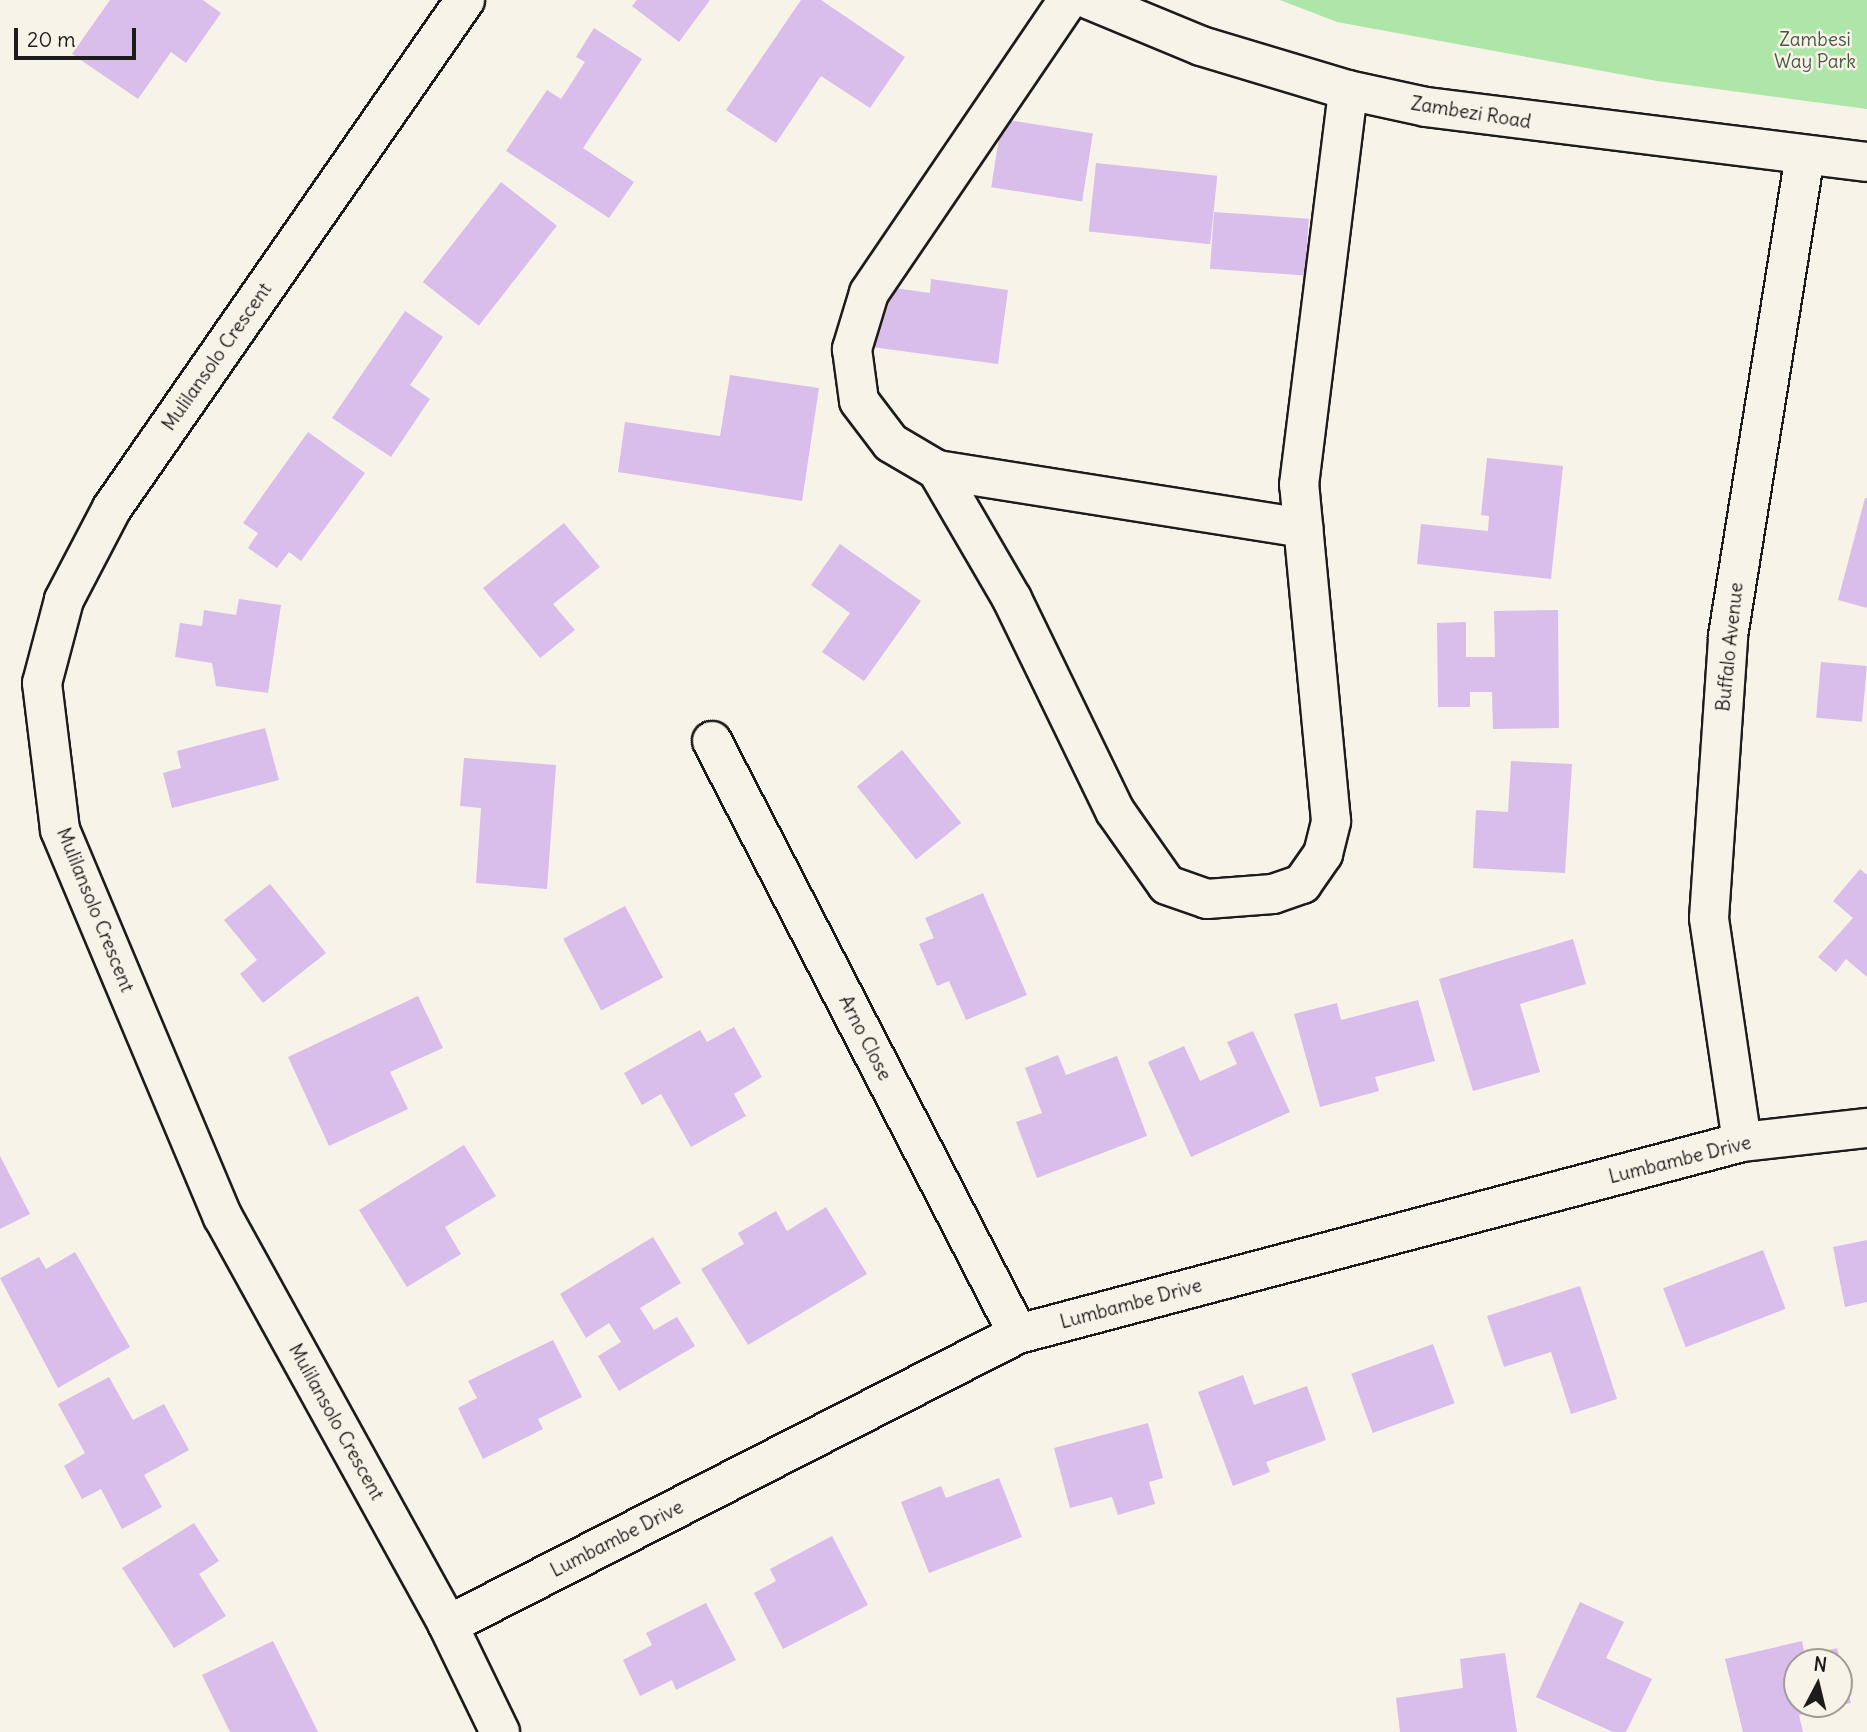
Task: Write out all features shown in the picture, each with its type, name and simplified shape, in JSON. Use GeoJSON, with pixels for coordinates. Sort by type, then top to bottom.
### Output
{"type":"FeatureCollection","features":[{"type":"Feature","properties":{"kind":"street","name":"Mulilansolo Crescent"},"geometry":{"type":"LineString","coordinates":[[465,0],[113,508],[64,600],[42,683],[60,830],[223,1217],[448,1625],[500,1732]]}},
{"type":"Feature","properties":{"kind":"street"},"geometry":{"type":"LineString","coordinates":[[1068,0],[869,293],[852,349],[859,401],[891,443],[937,470],[1303,528]]}},
{"type":"Feature","properties":{"kind":"street","name":"Zambezi Road"},"geometry":{"type":"LineString","coordinates":[[1090,0],[1201,46],[1349,90],[1553,126],[1867,162]]}},
{"type":"Feature","properties":{"kind":"street"},"geometry":{"type":"LineString","coordinates":[[937,470],[1012,599],[1115,811],[1167,886],[1206,899],[1273,894],[1302,884],[1323,854],[1331,821],[1299,485],[1349,90]]}},
{"type":"Feature","properties":{"kind":"street","name":"Buffalo Avenue"},"geometry":{"type":"LineString","coordinates":[[1742,1142],[1709,918],[1728,636],[1805,155]]}},
{"type":"Feature","properties":{"kind":"street","name":"Arno Close"},"geometry":{"type":"LineString","coordinates":[[712,741],[1018,1334]]}},
{"type":"Feature","properties":{"kind":"street","name":"Lumbambe Drive"},"geometry":{"type":"LineString","coordinates":[[448,1625],[1018,1334],[1742,1142],[1867,1128]]}},
{"type":"Feature","properties":{"kind":"green space","name":"Zambesi Way Park"},"geometry":{"type":"Polygon","coordinates":[[[1280,0],[1867,0],[1867,109],[1657,81],[1337,22],[1280,0]]]}},
{"type":"Feature","properties":{"kind":"building"},"geometry":{"type":"Polygon","coordinates":[[[110,0],[203,0],[221,13],[186,63],[171,52],[138,99],[72,54],[110,0]]]}},
{"type":"Feature","properties":{"kind":"building"},"geometry":{"type":"Polygon","coordinates":[[[637,0],[710,0],[679,42],[632,6],[637,0]]]}},
{"type":"Feature","properties":{"kind":"building"},"geometry":{"type":"Polygon","coordinates":[[[801,0],[821,0],[905,57],[870,108],[821,76],[776,143],[726,110],[801,0]]]}},
{"type":"Feature","properties":{"kind":"building"},"geometry":{"type":"Polygon","coordinates":[[[594,28],[642,59],[583,148],[634,182],[609,218],[506,151],[547,90],[561,99],[585,62],[576,57],[594,28]]]}},
{"type":"Feature","properties":{"kind":"building"},"geometry":{"type":"Polygon","coordinates":[[[1002,119],[1093,133],[1082,202],[991,187],[1002,119]]]}},
{"type":"Feature","properties":{"kind":"building"},"geometry":{"type":"Polygon","coordinates":[[[1096,163],[1217,176],[1210,244],[1089,232],[1096,163]]]}},
{"type":"Feature","properties":{"kind":"building"},"geometry":{"type":"Polygon","coordinates":[[[501,182],[557,226],[479,326],[423,282],[501,182]]]}},
{"type":"Feature","properties":{"kind":"building"},"geometry":{"type":"Polygon","coordinates":[[[1214,212],[1309,219],[1305,275],[1210,269],[1214,212]]]}},
{"type":"Feature","properties":{"kind":"building"},"geometry":{"type":"Polygon","coordinates":[[[931,279],[1008,290],[998,364],[872,347],[880,286],[930,293],[931,279]]]}},
{"type":"Feature","properties":{"kind":"building"},"geometry":{"type":"Polygon","coordinates":[[[405,311],[443,337],[410,385],[430,399],[391,457],[332,418],[405,311]]]}},
{"type":"Feature","properties":{"kind":"building"},"geometry":{"type":"Polygon","coordinates":[[[730,375],[819,388],[802,501],[618,472],[625,422],[720,436],[730,375]]]}},
{"type":"Feature","properties":{"kind":"building"},"geometry":{"type":"Polygon","coordinates":[[[308,432],[365,473],[301,561],[289,552],[277,568],[248,548],[258,533],[243,523],[308,432]]]}},
{"type":"Feature","properties":{"kind":"building"},"geometry":{"type":"Polygon","coordinates":[[[1487,458],[1563,466],[1551,579],[1417,564],[1421,524],[1488,531],[1489,516],[1481,515],[1487,458]]]}},
{"type":"Feature","properties":{"kind":"building"},"geometry":{"type":"Polygon","coordinates":[[[1867,498],[1867,608],[1838,600],[1867,498]]]}},
{"type":"Feature","properties":{"kind":"building"},"geometry":{"type":"Polygon","coordinates":[[[564,523],[600,567],[553,604],[575,630],[540,658],[483,588],[564,523]]]}},
{"type":"Feature","properties":{"kind":"building"},"geometry":{"type":"Polygon","coordinates":[[[840,544],[921,601],[864,681],[822,652],[850,613],[811,585],[840,544]]]}},
{"type":"Feature","properties":{"kind":"building"},"geometry":{"type":"Polygon","coordinates":[[[239,599],[281,605],[268,693],[216,686],[212,663],[175,657],[180,623],[202,626],[204,610],[236,615],[239,599]]]}},
{"type":"Feature","properties":{"kind":"building"},"geometry":{"type":"Polygon","coordinates":[[[1558,610],[1559,728],[1493,729],[1492,692],[1470,692],[1470,707],[1438,707],[1437,623],[1466,622],[1466,657],[1495,657],[1494,611],[1558,610]]]}},
{"type":"Feature","properties":{"kind":"building"},"geometry":{"type":"Polygon","coordinates":[[[1821,662],[1867,666],[1862,722],[1816,718],[1821,662]]]}},
{"type":"Feature","properties":{"kind":"building"},"geometry":{"type":"Polygon","coordinates":[[[265,728],[279,780],[172,808],[163,773],[181,768],[177,751],[265,728]]]}},
{"type":"Feature","properties":{"kind":"building"},"geometry":{"type":"Polygon","coordinates":[[[902,750],[961,823],[916,860],[857,787],[902,750]]]}},
{"type":"Feature","properties":{"kind":"building"},"geometry":{"type":"Polygon","coordinates":[[[464,758],[556,765],[547,889],[476,883],[481,808],[460,806],[464,758]]]}},
{"type":"Feature","properties":{"kind":"building"},"geometry":{"type":"Polygon","coordinates":[[[1511,761],[1572,764],[1565,873],[1473,868],[1476,810],[1508,812],[1511,761]]]}},
{"type":"Feature","properties":{"kind":"building"},"geometry":{"type":"Polygon","coordinates":[[[1860,869],[1867,875],[1867,977],[1846,959],[1836,972],[1818,957],[1853,918],[1833,901],[1860,869]]]}},
{"type":"Feature","properties":{"kind":"building"},"geometry":{"type":"Polygon","coordinates":[[[270,884],[326,953],[263,1003],[240,974],[257,960],[224,920],[270,884]]]}},
{"type":"Feature","properties":{"kind":"building"},"geometry":{"type":"Polygon","coordinates":[[[983,893],[1027,995],[966,1020],[949,981],[937,986],[919,944],[934,938],[925,918],[983,893]]]}},
{"type":"Feature","properties":{"kind":"building"},"geometry":{"type":"Polygon","coordinates":[[[625,906],[663,978],[601,1010],[563,939],[625,906]]]}},
{"type":"Feature","properties":{"kind":"building"},"geometry":{"type":"Polygon","coordinates":[[[1573,939],[1586,984],[1520,1004],[1540,1072],[1473,1091],[1439,979],[1573,939]]]}},
{"type":"Feature","properties":{"kind":"building"},"geometry":{"type":"Polygon","coordinates":[[[418,996],[443,1048],[390,1072],[408,1109],[329,1146],[288,1057],[418,996]]]}},
{"type":"Feature","properties":{"kind":"building"},"geometry":{"type":"Polygon","coordinates":[[[1418,1000],[1435,1061],[1375,1077],[1379,1091],[1320,1107],[1294,1014],[1337,1003],[1341,1020],[1418,1000]]]}},
{"type":"Feature","properties":{"kind":"building"},"geometry":{"type":"Polygon","coordinates":[[[734,1027],[762,1077],[734,1094],[746,1116],[691,1147],[661,1094],[642,1105],[624,1073],[700,1030],[707,1042],[734,1027]]]}},
{"type":"Feature","properties":{"kind":"building"},"geometry":{"type":"Polygon","coordinates":[[[1253,1031],[1290,1112],[1191,1157],[1148,1062],[1184,1046],[1200,1081],[1237,1064],[1227,1042],[1253,1031]]]}},
{"type":"Feature","properties":{"kind":"building"},"geometry":{"type":"Polygon","coordinates":[[[1058,1055],[1066,1075],[1117,1056],[1147,1136],[1037,1178],[1016,1122],[1042,1113],[1025,1068],[1058,1055]]]}},
{"type":"Feature","properties":{"kind":"building"},"geometry":{"type":"Polygon","coordinates":[[[464,1145],[496,1196],[445,1227],[461,1254],[407,1287],[359,1210],[464,1145]]]}},
{"type":"Feature","properties":{"kind":"building"},"geometry":{"type":"Polygon","coordinates":[[[0,1156],[30,1214],[0,1229],[0,1156]]]}},
{"type":"Feature","properties":{"kind":"building"},"geometry":{"type":"Polygon","coordinates":[[[826,1207],[867,1274],[748,1345],[701,1269],[744,1244],[738,1233],[776,1211],[787,1231],[826,1207]]]}},
{"type":"Feature","properties":{"kind":"building"},"geometry":{"type":"Polygon","coordinates":[[[653,1237],[681,1283],[640,1308],[654,1330],[677,1317],[695,1346],[619,1391],[598,1356],[621,1342],[609,1323],[586,1338],[560,1294],[653,1237]]]}},
{"type":"Feature","properties":{"kind":"building"},"geometry":{"type":"Polygon","coordinates":[[[1867,1240],[1867,1302],[1845,1307],[1833,1247],[1867,1240]]]}},
{"type":"Feature","properties":{"kind":"building"},"geometry":{"type":"Polygon","coordinates":[[[1763,1250],[1786,1309],[1686,1347],[1663,1288],[1763,1250]]]}},
{"type":"Feature","properties":{"kind":"building"},"geometry":{"type":"Polygon","coordinates":[[[75,1252],[130,1347],[58,1388],[0,1278],[39,1257],[46,1269],[75,1252]]]}},
{"type":"Feature","properties":{"kind":"building"},"geometry":{"type":"Polygon","coordinates":[[[1580,1286],[1617,1399],[1571,1414],[1551,1352],[1504,1367],[1487,1316],[1580,1286]]]}},
{"type":"Feature","properties":{"kind":"building"},"geometry":{"type":"Polygon","coordinates":[[[553,1340],[582,1397],[538,1419],[543,1429],[483,1459],[458,1408],[477,1398],[468,1381],[553,1340]]]}},
{"type":"Feature","properties":{"kind":"building"},"geometry":{"type":"Polygon","coordinates":[[[1433,1344],[1455,1403],[1373,1433],[1351,1374],[1433,1344]]]}},
{"type":"Feature","properties":{"kind":"building"},"geometry":{"type":"Polygon","coordinates":[[[1243,1375],[1254,1405],[1307,1386],[1326,1440],[1266,1462],[1270,1472],[1233,1486],[1198,1392],[1243,1375]]]}},
{"type":"Feature","properties":{"kind":"building"},"geometry":{"type":"Polygon","coordinates":[[[109,1377],[133,1420],[164,1404],[189,1450],[144,1475],[162,1507],[122,1529],[101,1489],[82,1499],[64,1466],[85,1453],[58,1404],[109,1377]]]}},
{"type":"Feature","properties":{"kind":"building"},"geometry":{"type":"Polygon","coordinates":[[[1148,1423],[1163,1478],[1149,1482],[1155,1504],[1118,1515],[1112,1497],[1070,1508],[1054,1448],[1148,1423]]]}},
{"type":"Feature","properties":{"kind":"building"},"geometry":{"type":"Polygon","coordinates":[[[999,1478],[1022,1537],[929,1573],[901,1502],[941,1486],[946,1498],[999,1478]]]}},
{"type":"Feature","properties":{"kind":"building"},"geometry":{"type":"Polygon","coordinates":[[[194,1523],[219,1561],[199,1574],[226,1616],[174,1648],[122,1568],[194,1523]]]}},
{"type":"Feature","properties":{"kind":"building"},"geometry":{"type":"Polygon","coordinates":[[[832,1536],[868,1605],[783,1649],[754,1593],[776,1581],[770,1569],[832,1536]]]}},
{"type":"Feature","properties":{"kind":"building"},"geometry":{"type":"Polygon","coordinates":[[[1580,1602],[1624,1622],[1606,1658],[1652,1679],[1626,1732],[1613,1732],[1536,1697],[1580,1602]]]}},
{"type":"Feature","properties":{"kind":"building"},"geometry":{"type":"Polygon","coordinates":[[[706,1603],[736,1660],[676,1690],[672,1680],[640,1696],[623,1660],[652,1645],[646,1633],[706,1603]]]}},
{"type":"Feature","properties":{"kind":"building"},"geometry":{"type":"Polygon","coordinates":[[[273,1641],[318,1732],[230,1732],[202,1675],[273,1641]]]}},
{"type":"Feature","properties":{"kind":"building"},"geometry":{"type":"Polygon","coordinates":[[[1802,1641],[1803,1648],[1783,1648],[1783,1718],[1800,1718],[1803,1732],[1743,1732],[1725,1659],[1802,1641]]]}},
{"type":"Feature","properties":{"kind":"building"},"geometry":{"type":"Polygon","coordinates":[[[1505,1653],[1517,1732],[1400,1732],[1396,1698],[1463,1688],[1460,1659],[1505,1653]]]}}]}
